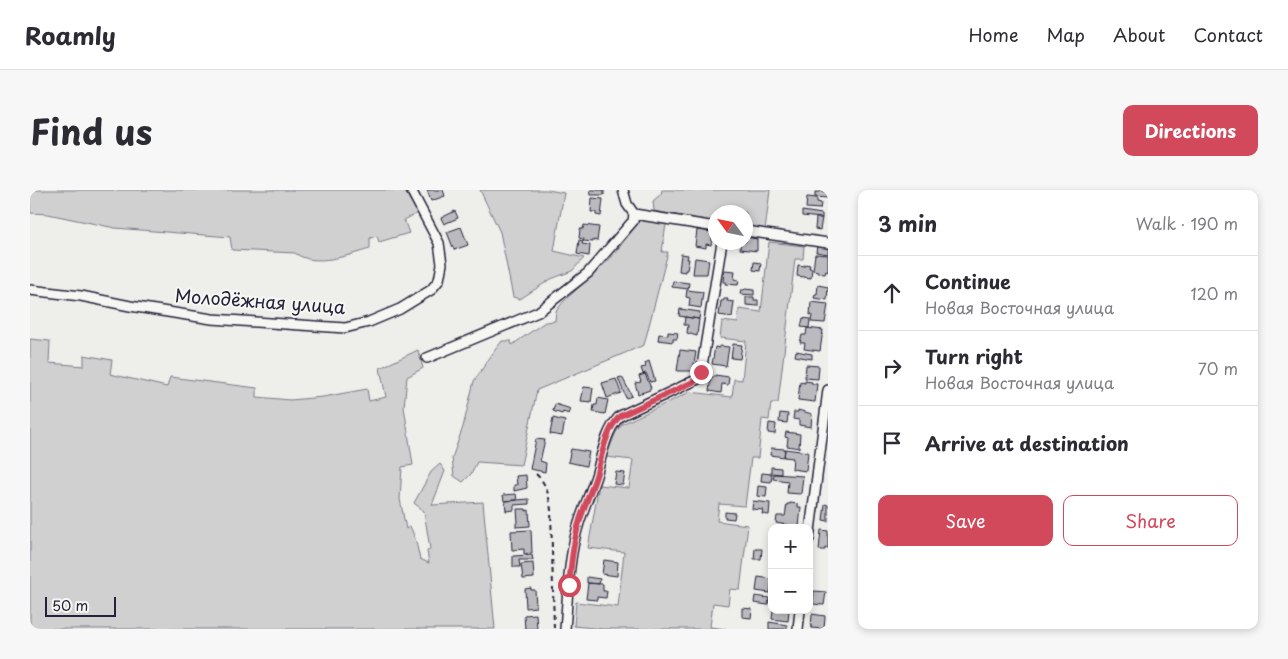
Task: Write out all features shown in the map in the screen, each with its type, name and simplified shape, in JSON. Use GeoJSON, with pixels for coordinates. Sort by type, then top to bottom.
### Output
{"type":"FeatureCollection","features":[{"type":"Feature","properties":{"kind":"street","name":"Молодёжная улица"},"geometry":{"type":"LineString","coordinates":[[30,290],[81,296],[212,319],[345,328],[369,322],[400,309],[431,290],[439,280],[442,264],[439,243],[411,190]]}},
{"type":"Feature","properties":{"kind":"street"},"geometry":{"type":"LineString","coordinates":[[427,358],[538,312],[588,273],[633,221],[634,214],[627,204],[623,190]]}},
{"type":"Feature","properties":{"kind":"street"},"geometry":{"type":"LineString","coordinates":[[634,214],[708,226]]}},
{"type":"Feature","properties":{"kind":"street"},"geometry":{"type":"LineString","coordinates":[[753,233],[828,243]]}},
{"type":"Feature","properties":{"kind":"street"},"geometry":{"type":"LineString","coordinates":[[565,629],[573,549],[577,530],[596,476],[603,448],[614,422],[620,416],[698,379],[701,372],[721,250]]}},
{"type":"Feature","properties":{"kind":"street"},"geometry":{"type":"LineString","coordinates":[[811,524],[828,390]]}},
{"type":"Feature","properties":{"kind":"street"},"geometry":{"type":"LineString","coordinates":[[798,629],[800,614]]}},
{"type":"Feature","properties":{"kind":"path"},"geometry":{"type":"LineString","coordinates":[[536,474],[543,480],[549,495],[551,510],[554,629]]}},
{"type":"Feature","properties":{"kind":"shaded area"},"geometry":{"type":"Polygon","coordinates":[[[30,190],[404,190],[418,213],[404,220],[409,233],[379,242],[377,236],[370,238],[370,249],[332,259],[312,260],[295,253],[232,250],[230,237],[115,228],[48,214],[30,213],[30,190]]]}},
{"type":"Feature","properties":{"kind":"shaded area"},"geometry":{"type":"Polygon","coordinates":[[[480,190],[548,190],[564,193],[554,251],[584,258],[572,271],[551,279],[520,299],[513,297],[500,232],[480,190]]]}},
{"type":"Feature","properties":{"kind":"shaded area"},"geometry":{"type":"Polygon","coordinates":[[[662,190],[770,190],[765,231],[753,228],[753,205],[708,205],[708,221],[654,211],[653,201],[661,194],[662,190]]]}},
{"type":"Feature","properties":{"kind":"shaded area"},"geometry":{"type":"Polygon","coordinates":[[[640,220],[666,224],[662,252],[668,252],[644,345],[537,390],[521,465],[477,462],[471,474],[463,482],[454,476],[452,458],[463,427],[474,381],[495,350],[502,341],[511,341],[512,345],[545,322],[555,321],[556,311],[564,301],[612,257],[640,220]]]}},
{"type":"Feature","properties":{"kind":"shaded area"},"geometry":{"type":"Polygon","coordinates":[[[769,242],[804,246],[803,259],[795,259],[778,403],[771,403],[769,420],[762,419],[758,458],[751,458],[745,506],[719,504],[717,521],[748,525],[740,590],[730,589],[728,605],[713,603],[710,627],[726,629],[603,629],[574,626],[576,602],[618,607],[624,552],[588,548],[599,485],[629,488],[633,460],[606,457],[616,432],[622,424],[690,392],[732,397],[734,379],[742,380],[746,341],[720,338],[722,321],[738,323],[739,309],[761,312],[769,242]]]}},
{"type":"Feature","properties":{"kind":"shaded area"},"geometry":{"type":"Polygon","coordinates":[[[30,339],[50,341],[49,363],[84,366],[84,355],[112,360],[110,374],[167,387],[170,377],[257,388],[257,397],[290,400],[323,397],[367,389],[369,401],[386,397],[380,368],[418,350],[423,368],[407,377],[404,407],[413,465],[402,467],[400,499],[406,529],[410,526],[420,559],[429,563],[427,551],[430,549],[424,511],[414,503],[431,472],[440,464],[445,471],[432,505],[483,502],[495,629],[30,629],[30,339]]]}},
{"type":"Feature","properties":{"kind":"building"},"geometry":{"type":"Polygon","coordinates":[[[427,190],[443,190],[445,196],[431,201],[427,190]]]}},
{"type":"Feature","properties":{"kind":"building"},"geometry":{"type":"Polygon","coordinates":[[[590,190],[604,190],[604,195],[591,195],[590,190]]]}},
{"type":"Feature","properties":{"kind":"building"},"geometry":{"type":"Polygon","coordinates":[[[815,192],[828,192],[828,198],[815,197],[815,192]]]}},
{"type":"Feature","properties":{"kind":"building"},"geometry":{"type":"Polygon","coordinates":[[[807,197],[817,198],[817,202],[821,203],[820,209],[806,208],[807,197]]]}},
{"type":"Feature","properties":{"kind":"building"},"geometry":{"type":"Polygon","coordinates":[[[592,198],[603,199],[601,216],[596,215],[596,212],[591,212],[592,198]]]}},
{"type":"Feature","properties":{"kind":"building"},"geometry":{"type":"Polygon","coordinates":[[[455,211],[458,218],[444,224],[441,218],[455,211]]]}},
{"type":"Feature","properties":{"kind":"building"},"geometry":{"type":"Polygon","coordinates":[[[802,211],[822,214],[822,218],[802,216],[802,211]]]}},
{"type":"Feature","properties":{"kind":"building"},"geometry":{"type":"Polygon","coordinates":[[[816,218],[822,218],[820,230],[815,229],[816,218]]]}},
{"type":"Feature","properties":{"kind":"building"},"geometry":{"type":"Polygon","coordinates":[[[584,225],[599,227],[597,241],[583,241],[584,239],[579,238],[580,229],[583,229],[584,225]]]}},
{"type":"Feature","properties":{"kind":"building"},"geometry":{"type":"Polygon","coordinates":[[[461,227],[468,245],[454,250],[447,232],[461,227]]]}},
{"type":"Feature","properties":{"kind":"building"},"geometry":{"type":"Polygon","coordinates":[[[697,230],[708,231],[708,244],[706,244],[706,248],[695,246],[697,230]]]}},
{"type":"Feature","properties":{"kind":"building"},"geometry":{"type":"Polygon","coordinates":[[[753,238],[757,239],[757,251],[748,250],[753,250],[753,238]]]}},
{"type":"Feature","properties":{"kind":"building"},"geometry":{"type":"Polygon","coordinates":[[[579,240],[583,241],[582,244],[590,245],[589,256],[577,254],[579,240]]]}},
{"type":"Feature","properties":{"kind":"building"},"geometry":{"type":"Polygon","coordinates":[[[817,245],[828,246],[828,254],[816,252],[817,245]]]}},
{"type":"Feature","properties":{"kind":"building"},"geometry":{"type":"Polygon","coordinates":[[[681,254],[688,255],[687,259],[689,259],[685,272],[679,271],[681,254]]]}},
{"type":"Feature","properties":{"kind":"building"},"geometry":{"type":"Polygon","coordinates":[[[815,254],[828,255],[828,272],[826,271],[825,274],[813,270],[815,254]]]}},
{"type":"Feature","properties":{"kind":"building"},"geometry":{"type":"Polygon","coordinates":[[[695,258],[709,260],[707,274],[693,274],[695,258]]]}},
{"type":"Feature","properties":{"kind":"building"},"geometry":{"type":"Polygon","coordinates":[[[754,262],[761,263],[760,271],[753,270],[754,262]]]}},
{"type":"Feature","properties":{"kind":"building"},"geometry":{"type":"Polygon","coordinates":[[[805,264],[810,265],[809,268],[812,268],[811,278],[797,276],[798,265],[805,266],[805,264]]]}},
{"type":"Feature","properties":{"kind":"building"},"geometry":{"type":"Polygon","coordinates":[[[724,270],[735,271],[734,279],[739,280],[738,285],[725,284],[726,282],[723,282],[724,270]]]}},
{"type":"Feature","properties":{"kind":"building"},"geometry":{"type":"Polygon","coordinates":[[[673,281],[689,283],[688,289],[672,287],[673,281]]]}},
{"type":"Feature","properties":{"kind":"building"},"geometry":{"type":"Polygon","coordinates":[[[818,285],[828,287],[827,300],[814,298],[815,294],[817,294],[818,285]]]}},
{"type":"Feature","properties":{"kind":"building"},"geometry":{"type":"Polygon","coordinates":[[[687,290],[703,292],[701,308],[689,306],[690,298],[686,297],[687,290]]]}},
{"type":"Feature","properties":{"kind":"building"},"geometry":{"type":"Polygon","coordinates":[[[741,290],[754,290],[754,295],[740,294],[741,290]]]}},
{"type":"Feature","properties":{"kind":"building"},"geometry":{"type":"Polygon","coordinates":[[[746,297],[754,297],[754,300],[758,300],[758,306],[746,305],[746,297]]]}},
{"type":"Feature","properties":{"kind":"building"},"geometry":{"type":"Polygon","coordinates":[[[724,299],[734,302],[732,317],[719,315],[721,301],[724,299]]]}},
{"type":"Feature","properties":{"kind":"building"},"geometry":{"type":"Polygon","coordinates":[[[811,302],[828,304],[825,323],[811,322],[811,302]]]}},
{"type":"Feature","properties":{"kind":"building"},"geometry":{"type":"Polygon","coordinates":[[[680,309],[700,312],[699,319],[679,316],[680,309]]]}},
{"type":"Feature","properties":{"kind":"building"},"geometry":{"type":"Polygon","coordinates":[[[685,317],[699,319],[697,336],[687,333],[688,325],[684,325],[685,317]]]}},
{"type":"Feature","properties":{"kind":"building"},"geometry":{"type":"Polygon","coordinates":[[[803,318],[810,319],[809,328],[801,327],[803,318]]]}},
{"type":"Feature","properties":{"kind":"building"},"geometry":{"type":"Polygon","coordinates":[[[807,328],[823,330],[820,351],[804,349],[805,343],[800,343],[802,335],[806,335],[807,328]]]}},
{"type":"Feature","properties":{"kind":"building"},"geometry":{"type":"Polygon","coordinates":[[[668,332],[678,333],[677,339],[673,339],[673,342],[658,340],[659,334],[668,335],[668,332]]]}},
{"type":"Feature","properties":{"kind":"building"},"geometry":{"type":"Polygon","coordinates":[[[733,344],[742,345],[740,359],[731,358],[733,344]]]}},
{"type":"Feature","properties":{"kind":"building"},"geometry":{"type":"Polygon","coordinates":[[[719,346],[729,347],[726,366],[712,364],[715,347],[719,348],[719,346]]]}},
{"type":"Feature","properties":{"kind":"building"},"geometry":{"type":"Polygon","coordinates":[[[680,350],[696,352],[693,371],[677,371],[680,350]]]}},
{"type":"Feature","properties":{"kind":"building"},"geometry":{"type":"Polygon","coordinates":[[[796,351],[812,354],[812,359],[795,356],[796,351]]]}},
{"type":"Feature","properties":{"kind":"building"},"geometry":{"type":"Polygon","coordinates":[[[649,361],[655,381],[650,382],[646,373],[643,374],[641,368],[646,367],[645,363],[649,361]]]}},
{"type":"Feature","properties":{"kind":"building"},"geometry":{"type":"Polygon","coordinates":[[[806,365],[819,366],[818,379],[805,378],[806,365]]]}},
{"type":"Feature","properties":{"kind":"building"},"geometry":{"type":"Polygon","coordinates":[[[645,374],[651,388],[638,394],[635,383],[641,382],[639,376],[645,374]]]}},
{"type":"Feature","properties":{"kind":"building"},"geometry":{"type":"Polygon","coordinates":[[[715,375],[729,377],[728,385],[722,384],[721,393],[709,391],[711,377],[715,377],[715,375]]]}},
{"type":"Feature","properties":{"kind":"building"},"geometry":{"type":"Polygon","coordinates":[[[622,377],[632,396],[626,398],[618,378],[622,377]]]}},
{"type":"Feature","properties":{"kind":"building"},"geometry":{"type":"Polygon","coordinates":[[[616,379],[621,393],[607,398],[602,383],[616,379]]]}},
{"type":"Feature","properties":{"kind":"building"},"geometry":{"type":"Polygon","coordinates":[[[805,381],[817,384],[815,402],[798,400],[800,382],[805,383],[805,381]]]}},
{"type":"Feature","properties":{"kind":"building"},"geometry":{"type":"Polygon","coordinates":[[[584,387],[593,388],[591,402],[581,401],[584,387]]]}},
{"type":"Feature","properties":{"kind":"building"},"geometry":{"type":"Polygon","coordinates":[[[598,398],[608,400],[605,414],[593,412],[598,398]]]}},
{"type":"Feature","properties":{"kind":"building"},"geometry":{"type":"Polygon","coordinates":[[[555,404],[571,409],[569,414],[553,411],[555,404]]]}},
{"type":"Feature","properties":{"kind":"building"},"geometry":{"type":"Polygon","coordinates":[[[798,410],[812,414],[811,427],[799,425],[799,420],[793,419],[794,412],[798,412],[798,410]]]}},
{"type":"Feature","properties":{"kind":"building"},"geometry":{"type":"Polygon","coordinates":[[[780,413],[788,414],[787,423],[779,422],[780,413]]]}},
{"type":"Feature","properties":{"kind":"building"},"geometry":{"type":"Polygon","coordinates":[[[553,418],[565,421],[562,436],[550,434],[553,418]]]}},
{"type":"Feature","properties":{"kind":"building"},"geometry":{"type":"Polygon","coordinates":[[[769,423],[776,424],[775,434],[768,433],[769,423]]]}},
{"type":"Feature","properties":{"kind":"building"},"geometry":{"type":"Polygon","coordinates":[[[786,432],[800,434],[799,448],[787,446],[788,438],[785,437],[786,432]]]}},
{"type":"Feature","properties":{"kind":"building"},"geometry":{"type":"Polygon","coordinates":[[[536,439],[545,440],[540,461],[546,463],[545,472],[530,469],[536,439]]]}},
{"type":"Feature","properties":{"kind":"building"},"geometry":{"type":"Polygon","coordinates":[[[771,448],[785,449],[784,457],[770,455],[771,448]]]}},
{"type":"Feature","properties":{"kind":"building"},"geometry":{"type":"Polygon","coordinates":[[[571,449],[589,452],[586,466],[568,462],[571,449]]]}},
{"type":"Feature","properties":{"kind":"building"},"geometry":{"type":"Polygon","coordinates":[[[785,449],[808,452],[806,471],[792,469],[793,458],[784,457],[785,449]]]}},
{"type":"Feature","properties":{"kind":"building"},"geometry":{"type":"Polygon","coordinates":[[[771,467],[781,468],[781,474],[771,473],[771,467]]]}},
{"type":"Feature","properties":{"kind":"building"},"geometry":{"type":"Polygon","coordinates":[[[616,472],[625,473],[623,485],[614,484],[616,472]]]}},
{"type":"Feature","properties":{"kind":"building"},"geometry":{"type":"Polygon","coordinates":[[[762,473],[772,474],[771,482],[761,481],[762,473]]]}},
{"type":"Feature","properties":{"kind":"building"},"geometry":{"type":"Polygon","coordinates":[[[774,474],[803,476],[801,494],[787,493],[788,481],[773,479],[774,474]]]}},
{"type":"Feature","properties":{"kind":"building"},"geometry":{"type":"Polygon","coordinates":[[[526,475],[527,488],[514,491],[514,485],[517,485],[516,476],[526,475]]]}},
{"type":"Feature","properties":{"kind":"building"},"geometry":{"type":"Polygon","coordinates":[[[758,486],[767,487],[766,497],[757,496],[758,486]]]}},
{"type":"Feature","properties":{"kind":"building"},"geometry":{"type":"Polygon","coordinates":[[[516,494],[517,500],[504,501],[503,495],[516,494]]]}},
{"type":"Feature","properties":{"kind":"building"},"geometry":{"type":"Polygon","coordinates":[[[529,499],[529,504],[514,505],[514,510],[506,511],[505,501],[529,499]]]}},
{"type":"Feature","properties":{"kind":"building"},"geometry":{"type":"Polygon","coordinates":[[[753,501],[770,503],[769,515],[762,514],[763,510],[752,509],[753,501]]]}},
{"type":"Feature","properties":{"kind":"building"},"geometry":{"type":"Polygon","coordinates":[[[787,504],[798,504],[798,507],[801,507],[799,524],[776,523],[777,516],[785,516],[787,504]]]}},
{"type":"Feature","properties":{"kind":"building"},"geometry":{"type":"Polygon","coordinates":[[[825,504],[828,505],[828,521],[823,520],[825,504]]]}},
{"type":"Feature","properties":{"kind":"building"},"geometry":{"type":"Polygon","coordinates":[[[517,509],[529,510],[530,526],[516,527],[516,523],[518,523],[517,509]]]}},
{"type":"Feature","properties":{"kind":"building"},"geometry":{"type":"Polygon","coordinates":[[[725,512],[735,513],[734,519],[725,518],[725,512]]]}},
{"type":"Feature","properties":{"kind":"building"},"geometry":{"type":"Polygon","coordinates":[[[531,530],[532,553],[524,554],[524,549],[512,550],[511,531],[531,530]]]}},
{"type":"Feature","properties":{"kind":"building"},"geometry":{"type":"Polygon","coordinates":[[[821,530],[828,531],[828,548],[825,548],[825,550],[819,550],[821,530]]]}},
{"type":"Feature","properties":{"kind":"building"},"geometry":{"type":"Polygon","coordinates":[[[755,549],[762,549],[761,559],[754,559],[755,549]]]}},
{"type":"Feature","properties":{"kind":"building"},"geometry":{"type":"Polygon","coordinates":[[[532,555],[533,560],[519,560],[520,567],[513,567],[513,556],[532,555]]]}},
{"type":"Feature","properties":{"kind":"building"},"geometry":{"type":"Polygon","coordinates":[[[604,560],[618,562],[617,576],[602,574],[604,560]]]}},
{"type":"Feature","properties":{"kind":"building"},"geometry":{"type":"Polygon","coordinates":[[[533,563],[534,578],[523,579],[521,564],[533,563]]]}},
{"type":"Feature","properties":{"kind":"building"},"geometry":{"type":"Polygon","coordinates":[[[587,577],[600,579],[599,584],[587,583],[587,577]]]}},
{"type":"Feature","properties":{"kind":"building"},"geometry":{"type":"Polygon","coordinates":[[[758,577],[768,578],[768,593],[756,591],[758,577]]]}},
{"type":"Feature","properties":{"kind":"building"},"geometry":{"type":"Polygon","coordinates":[[[588,583],[603,584],[603,591],[607,591],[606,598],[597,597],[597,600],[586,599],[588,583]]]}},
{"type":"Feature","properties":{"kind":"building"},"geometry":{"type":"Polygon","coordinates":[[[531,588],[531,590],[535,590],[536,607],[526,608],[525,589],[531,588]]]}},
{"type":"Feature","properties":{"kind":"building"},"geometry":{"type":"Polygon","coordinates":[[[814,591],[826,592],[824,605],[813,604],[814,591]]]}},
{"type":"Feature","properties":{"kind":"building"},"geometry":{"type":"Polygon","coordinates":[[[755,596],[768,598],[768,605],[754,603],[755,596]]]}},
{"type":"Feature","properties":{"kind":"building"},"geometry":{"type":"Polygon","coordinates":[[[742,608],[752,609],[751,618],[742,617],[742,608]]]}},
{"type":"Feature","properties":{"kind":"building"},"geometry":{"type":"Polygon","coordinates":[[[536,614],[537,629],[525,629],[524,615],[536,614]]]}},
{"type":"Feature","properties":{"kind":"building"},"geometry":{"type":"Polygon","coordinates":[[[773,614],[789,614],[788,621],[772,619],[773,614]]]}},
{"type":"Feature","properties":{"kind":"building"},"geometry":{"type":"Polygon","coordinates":[[[812,614],[825,616],[824,629],[811,628],[812,614]]]}},
{"type":"Feature","properties":{"kind":"building"},"geometry":{"type":"Polygon","coordinates":[[[769,622],[787,625],[787,629],[769,629],[769,622]]]}},
{"type":"Feature","properties":{"kind":"route"},"geometry":{"type":"LineString","coordinates":[[569,585],[577,530],[596,476],[603,448],[614,422],[620,416],[693,382],[698,379],[701,372]]}}]}
